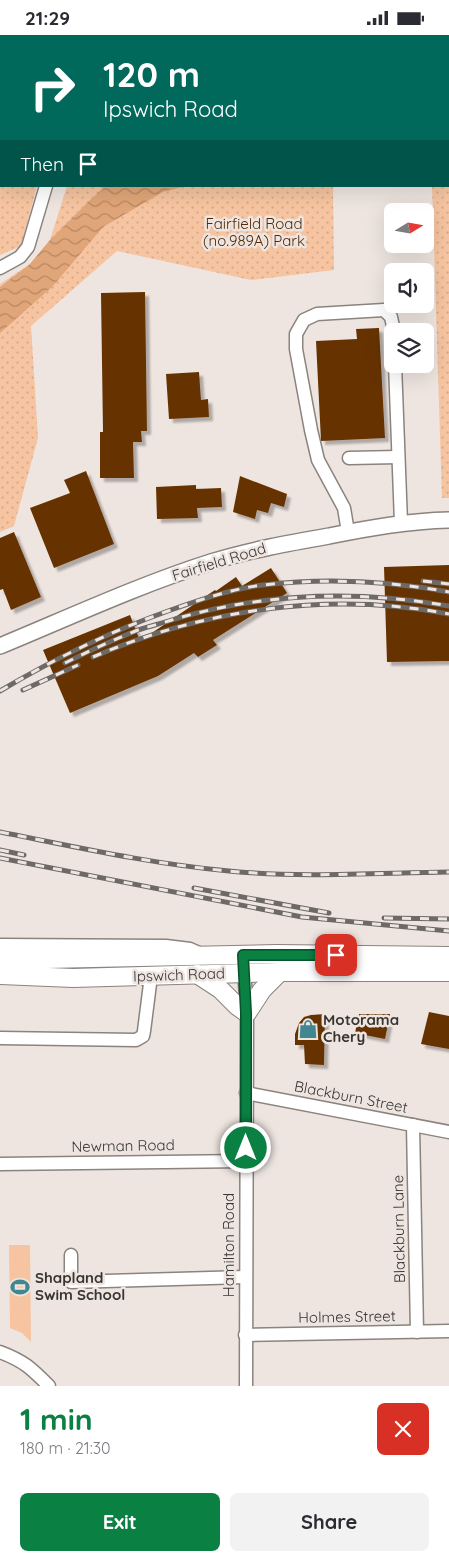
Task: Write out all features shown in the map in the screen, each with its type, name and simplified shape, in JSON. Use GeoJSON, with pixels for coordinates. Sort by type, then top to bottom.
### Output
{"type":"FeatureCollection","features":[{"type":"Feature","properties":{"kind":"highway","name":"Ipswich Road"},"geometry":{"type":"LineString","coordinates":[[0,960],[206,956],[280,972],[449,972]]}},
{"type":"Feature","properties":{"kind":"highway","name":"Ipswich Road"},"geometry":{"type":"LineString","coordinates":[[0,975],[73,978],[197,975],[244,964],[449,956]]}},
{"type":"Feature","properties":{"kind":"highway"},"geometry":{"type":"LineString","coordinates":[[197,975],[220,989],[246,1013],[262,990],[280,972]]}},
{"type":"Feature","properties":{"kind":"main road","name":"Fairfield Road"},"geometry":{"type":"LineString","coordinates":[[0,646],[158,581],[213,562],[268,547],[348,532],[401,523],[449,520]]}},
{"type":"Feature","properties":{"kind":"street"},"geometry":{"type":"LineString","coordinates":[[0,268],[20,257],[28,247],[46,187]]}},
{"type":"Feature","properties":{"kind":"street"},"geometry":{"type":"LineString","coordinates":[[348,532],[344,508],[318,460],[310,430],[296,334],[304,321],[317,314],[384,310],[391,317],[393,323]]}},
{"type":"Feature","properties":{"kind":"street"},"geometry":{"type":"LineString","coordinates":[[396,373],[401,523]]}},
{"type":"Feature","properties":{"kind":"street"},"geometry":{"type":"LineString","coordinates":[[349,458],[398,457]]}},
{"type":"Feature","properties":{"kind":"street","name":"Ipswich Road"},"geometry":{"type":"LineString","coordinates":[[0,945],[166,946],[190,949],[206,956]]}},
{"type":"Feature","properties":{"kind":"street","name":"Hamilton Road"},"geometry":{"type":"LineString","coordinates":[[244,964],[246,1013],[246,1386]]}},
{"type":"Feature","properties":{"kind":"street"},"geometry":{"type":"LineString","coordinates":[[0,1038],[136,1040],[143,1036],[151,976]]}},
{"type":"Feature","properties":{"kind":"street","name":"Blackburn Street"},"geometry":{"type":"LineString","coordinates":[[246,1093],[449,1132]]}},
{"type":"Feature","properties":{"kind":"street","name":"Blackburn Lane"},"geometry":{"type":"LineString","coordinates":[[413,1125],[417,1332]]}},
{"type":"Feature","properties":{"kind":"street","name":"Newman Road"},"geometry":{"type":"LineString","coordinates":[[0,1164],[246,1161]]}},
{"type":"Feature","properties":{"kind":"street"},"geometry":{"type":"LineString","coordinates":[[71,1255],[71,1282],[245,1277]]}},
{"type":"Feature","properties":{"kind":"street","name":"Holmes Street"},"geometry":{"type":"LineString","coordinates":[[245,1335],[449,1331]]}},
{"type":"Feature","properties":{"kind":"street"},"geometry":{"type":"LineString","coordinates":[[0,1352],[30,1366],[49,1386]]}},
{"type":"Feature","properties":{"kind":"green space"},"geometry":{"type":"Polygon","coordinates":[[[0,187],[37,187],[21,246],[0,255],[0,187]]]}},
{"type":"Feature","properties":{"kind":"green space","name":"Fairfield Road (no.989A) Park"},"geometry":{"type":"Polygon","coordinates":[[[67,187],[333,187],[334,270],[251,280],[117,251],[31,326],[38,438],[14,526],[0,532],[0,284],[30,264],[50,240],[67,187]]]}},
{"type":"Feature","properties":{"kind":"green space"},"geometry":{"type":"Polygon","coordinates":[[[432,187],[449,187],[449,498],[442,498],[432,187]]]}},
{"type":"Feature","properties":{"kind":"green space","name":"Shapland Swim School"},"geometry":{"type":"Polygon","coordinates":[[[9,1245],[30,1245],[31,1342],[22,1333],[10,1328],[9,1245]]]}},
{"type":"Feature","properties":{"kind":"water"},"geometry":{"type":"Polygon","coordinates":[[[105,187],[182,187],[163,192],[103,227],[52,287],[0,333],[0,287],[30,264],[50,240],[105,187]]]}},
{"type":"Feature","properties":{"kind":"building"},"geometry":{"type":"Polygon","coordinates":[[[145,292],[147,431],[141,431],[142,442],[133,442],[134,478],[100,478],[100,432],[103,432],[101,293],[145,292]]]}},
{"type":"Feature","properties":{"kind":"building"},"geometry":{"type":"Polygon","coordinates":[[[379,328],[385,438],[321,441],[316,341],[357,339],[356,329],[379,328]]]}},
{"type":"Feature","properties":{"kind":"building"},"geometry":{"type":"Polygon","coordinates":[[[199,372],[201,400],[208,399],[209,417],[169,419],[166,374],[199,372]]]}},
{"type":"Feature","properties":{"kind":"building"},"geometry":{"type":"Polygon","coordinates":[[[86,471],[114,544],[54,568],[30,508],[70,493],[64,480],[86,471]]]}},
{"type":"Feature","properties":{"kind":"building"},"geometry":{"type":"Polygon","coordinates":[[[240,476],[287,494],[284,507],[271,503],[268,513],[257,510],[255,519],[233,512],[240,476]]]}},
{"type":"Feature","properties":{"kind":"building"},"geometry":{"type":"Polygon","coordinates":[[[196,485],[196,489],[221,488],[222,507],[197,508],[198,518],[157,519],[156,487],[196,485]]]}},
{"type":"Feature","properties":{"kind":"building"},"geometry":{"type":"Polygon","coordinates":[[[14,532],[41,597],[11,610],[3,589],[0,590],[0,538],[14,532]]]}},
{"type":"Feature","properties":{"kind":"building"},"geometry":{"type":"Polygon","coordinates":[[[449,565],[449,661],[387,662],[384,567],[449,565]]]}},
{"type":"Feature","properties":{"kind":"building"},"geometry":{"type":"Polygon","coordinates":[[[271,568],[287,593],[213,640],[217,645],[198,657],[194,653],[158,676],[70,713],[43,650],[130,615],[140,641],[236,577],[242,586],[271,568]]]}},
{"type":"Feature","properties":{"kind":"building"},"geometry":{"type":"Polygon","coordinates":[[[429,1012],[449,1016],[449,1049],[421,1044],[429,1012]]]}},
{"type":"Feature","properties":{"kind":"building"},"geometry":{"type":"Polygon","coordinates":[[[325,1014],[324,1065],[305,1064],[304,1045],[295,1045],[295,1034],[299,1023],[304,1017],[325,1014]]]}},
{"type":"Feature","properties":{"kind":"building"},"geometry":{"type":"Polygon","coordinates":[[[359,1014],[390,1014],[385,1039],[355,1033],[359,1014]]]}},
{"type":"Feature","properties":{"kind":"railway"},"geometry":{"type":"LineString","coordinates":[[0,691],[61,657],[124,628],[191,603],[239,589],[286,583],[333,581],[403,585],[449,592]]}},
{"type":"Feature","properties":{"kind":"railway"},"geometry":{"type":"LineString","coordinates":[[423,581],[449,584]]}},
{"type":"Feature","properties":{"kind":"railway"},"geometry":{"type":"LineString","coordinates":[[65,663],[138,630],[209,610],[243,604],[277,599],[346,596],[415,601],[449,606]]}},
{"type":"Feature","properties":{"kind":"railway"},"geometry":{"type":"LineString","coordinates":[[93,657],[136,640],[179,627],[223,616],[268,609],[358,604],[404,607],[449,614]]}},
{"type":"Feature","properties":{"kind":"railway"},"geometry":{"type":"LineString","coordinates":[[23,690],[78,665]]}},
{"type":"Feature","properties":{"kind":"railway"},"geometry":{"type":"LineString","coordinates":[[0,832],[143,860],[229,871],[311,875],[449,872]]}},
{"type":"Feature","properties":{"kind":"railway"},"geometry":{"type":"LineString","coordinates":[[0,850],[24,855]]}},
{"type":"Feature","properties":{"kind":"railway"},"geometry":{"type":"LineString","coordinates":[[0,858],[302,917],[449,931]]}},
{"type":"Feature","properties":{"kind":"railway"},"geometry":{"type":"LineString","coordinates":[[194,888],[329,913]]}},
{"type":"Feature","properties":{"kind":"railway"},"geometry":{"type":"LineString","coordinates":[[384,918],[449,919]]}},
{"type":"Feature","properties":{"kind":"place","name":"Motorama Chery"},"geometry":{"type":"Point","coordinates":[308,1029]}},
{"type":"Feature","properties":{"kind":"place","name":"Shapland Swim School"},"geometry":{"type":"Point","coordinates":[20,1287]}},
{"type":"Feature","properties":{"kind":"route"},"geometry":{"type":"LineString","coordinates":[[246,1148],[246,989],[243,955],[336,955]]}}]}
